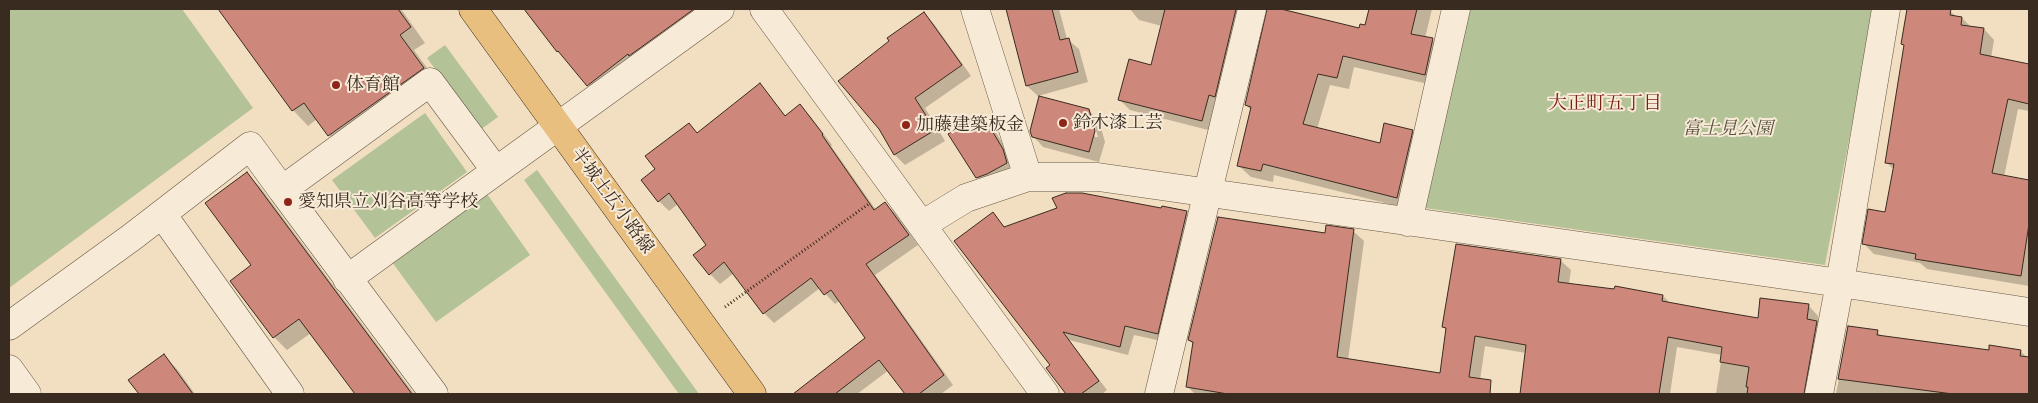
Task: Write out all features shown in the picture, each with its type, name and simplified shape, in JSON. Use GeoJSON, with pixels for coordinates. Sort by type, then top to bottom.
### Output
{"type":"FeatureCollection","features":[{"type":"Feature","properties":{"kind":"main road","name":"半城土広小路線"},"geometry":{"type":"LineString","coordinates":[[473,9],[752,394]]}},
{"type":"Feature","properties":{"kind":"street"},"geometry":{"type":"LineString","coordinates":[[347,279],[720,9]]}},
{"type":"Feature","properties":{"kind":"street"},"geometry":{"type":"LineString","coordinates":[[764,9],[1045,394]]}},
{"type":"Feature","properties":{"kind":"street"},"geometry":{"type":"LineString","coordinates":[[975,9],[1028,177]]}},
{"type":"Feature","properties":{"kind":"street"},"geometry":{"type":"LineString","coordinates":[[1159,394],[1252,9]]}},
{"type":"Feature","properties":{"kind":"street"},"geometry":{"type":"LineString","coordinates":[[1408,222],[1456,9]]}},
{"type":"Feature","properties":{"kind":"street"},"geometry":{"type":"LineString","coordinates":[[1819,394],[1840,283],[1886,9]]}},
{"type":"Feature","properties":{"kind":"street"},"geometry":{"type":"LineString","coordinates":[[282,190],[430,82],[496,171]]}},
{"type":"Feature","properties":{"kind":"street"},"geometry":{"type":"LineString","coordinates":[[9,326],[162,214],[250,146],[434,394]]}},
{"type":"Feature","properties":{"kind":"street"},"geometry":{"type":"LineString","coordinates":[[922,225],[966,198],[1028,177],[1098,178],[1840,283],[2029,312]]}},
{"type":"Feature","properties":{"kind":"street"},"geometry":{"type":"LineString","coordinates":[[162,214],[290,394]]}},
{"type":"Feature","properties":{"kind":"street"},"geometry":{"type":"LineString","coordinates":[[9,369],[27,394]]}},
{"type":"Feature","properties":{"kind":"path"},"geometry":{"type":"LineString","coordinates":[[702,324],[893,185]]}},
{"type":"Feature","properties":{"kind":"green space"},"geometry":{"type":"Polygon","coordinates":[[[9,9],[182,9],[253,108],[9,288],[9,9]]]}},
{"type":"Feature","properties":{"kind":"green space","name":"富士見公園"},"geometry":{"type":"Polygon","coordinates":[[[1466,9],[1874,9],[1825,265],[1418,207],[1466,9]]]}},
{"type":"Feature","properties":{"kind":"green space"},"geometry":{"type":"Polygon","coordinates":[[[445,45],[498,117],[480,130],[427,58],[445,45]]]}},
{"type":"Feature","properties":{"kind":"green space"},"geometry":{"type":"Polygon","coordinates":[[[425,113],[467,172],[375,238],[332,180],[425,113]]]}},
{"type":"Feature","properties":{"kind":"green space"},"geometry":{"type":"Polygon","coordinates":[[[537,170],[699,394],[679,394],[524,180],[537,170]]]}},
{"type":"Feature","properties":{"kind":"green space"},"geometry":{"type":"Polygon","coordinates":[[[487,194],[530,255],[436,322],[392,262],[487,194]]]}},
{"type":"Feature","properties":{"kind":"building","name":"体育館"},"geometry":{"type":"Polygon","coordinates":[[[218,9],[398,9],[411,27],[400,35],[424,68],[328,136],[304,103],[292,111],[218,9]]]}},
{"type":"Feature","properties":{"kind":"building"},"geometry":{"type":"Polygon","coordinates":[[[524,9],[694,9],[629,56],[628,54],[587,86],[557,52],[524,9]]]}},
{"type":"Feature","properties":{"kind":"building"},"geometry":{"type":"Polygon","coordinates":[[[1006,9],[1052,9],[1060,40],[1069,38],[1078,72],[1026,86],[1006,9]]]}},
{"type":"Feature","properties":{"kind":"building"},"geometry":{"type":"Polygon","coordinates":[[[1165,9],[1236,9],[1215,97],[1209,95],[1202,121],[1118,100],[1129,59],[1151,65],[1165,9]]]}},
{"type":"Feature","properties":{"kind":"building"},"geometry":{"type":"Polygon","coordinates":[[[1267,9],[1281,9],[1359,28],[1360,24],[1365,25],[1369,9],[1417,9],[1411,34],[1433,38],[1425,75],[1343,56],[1337,78],[1318,74],[1303,124],[1380,143],[1384,123],[1413,130],[1397,198],[1263,164],[1261,171],[1237,166],[1251,107],[1245,105],[1267,9]]]}},
{"type":"Feature","properties":{"kind":"building"},"geometry":{"type":"Polygon","coordinates":[[[1907,9],[1951,9],[1950,15],[1962,17],[1961,25],[1984,28],[1980,54],[2029,64],[2029,104],[2008,99],[1992,173],[2029,180],[2029,224],[2021,276],[1915,259],[1916,254],[1862,244],[1868,209],[1885,212],[1894,164],[1885,163],[1904,45],[1901,44],[1907,9]]]}},
{"type":"Feature","properties":{"kind":"building"},"geometry":{"type":"Polygon","coordinates":[[[924,12],[962,65],[915,98],[935,130],[894,155],[879,129],[838,81],[889,41],[887,38],[924,12]]]}},
{"type":"Feature","properties":{"kind":"building"},"geometry":{"type":"Polygon","coordinates":[[[760,83],[785,116],[800,104],[823,134],[874,210],[885,202],[909,235],[866,264],[944,375],[919,394],[905,394],[879,360],[835,394],[793,394],[865,338],[831,290],[824,295],[811,278],[763,314],[724,262],[709,275],[693,255],[706,245],[669,193],[658,202],[641,180],[655,169],[645,156],[689,123],[697,133],[760,83]]]}},
{"type":"Feature","properties":{"kind":"building"},"geometry":{"type":"Polygon","coordinates":[[[1039,96],[1089,109],[1095,131],[1089,152],[1032,137],[1030,131],[1039,96]]]}},
{"type":"Feature","properties":{"kind":"building"},"geometry":{"type":"Polygon","coordinates":[[[982,114],[1003,149],[1007,163],[976,178],[948,134],[982,114]]]}},
{"type":"Feature","properties":{"kind":"building"},"geometry":{"type":"Polygon","coordinates":[[[247,172],[412,394],[355,394],[299,319],[273,338],[230,281],[251,265],[205,203],[247,172]]]}},
{"type":"Feature","properties":{"kind":"building"},"geometry":{"type":"Polygon","coordinates":[[[1066,193],[1082,193],[1187,211],[1158,334],[1125,326],[1120,347],[1063,332],[1099,381],[1081,394],[1066,394],[1046,368],[1050,365],[954,241],[993,212],[1004,227],[1057,208],[1052,198],[1066,193]]]}},
{"type":"Feature","properties":{"kind":"building"},"geometry":{"type":"Polygon","coordinates":[[[1218,217],[1325,233],[1326,225],[1354,229],[1337,357],[1440,373],[1446,328],[1442,327],[1456,244],[1561,259],[1558,282],[1614,289],[1615,286],[1663,295],[1662,301],[1758,318],[1760,298],[1809,304],[1807,319],[1817,321],[1804,394],[1747,394],[1748,387],[1746,387],[1749,367],[1720,362],[1722,347],[1668,337],[1659,394],[1520,394],[1526,345],[1475,336],[1469,377],[1491,380],[1490,394],[1228,394],[1186,387],[1193,342],[1188,340],[1218,217]]]}},
{"type":"Feature","properties":{"kind":"building"},"geometry":{"type":"Polygon","coordinates":[[[1848,326],[1878,330],[1877,335],[1989,350],[1989,345],[2021,350],[2020,356],[2029,357],[2029,394],[1953,394],[1838,379],[1848,326]]]}},
{"type":"Feature","properties":{"kind":"building"},"geometry":{"type":"Polygon","coordinates":[[[164,354],[193,394],[139,394],[128,380],[164,354]]]}},
{"type":"Feature","properties":{"kind":"place","name":"体育館"},"geometry":{"type":"Point","coordinates":[336,85]}},
{"type":"Feature","properties":{"kind":"place","name":"鈴木漆工芸"},"geometry":{"type":"Point","coordinates":[1063,123]}},
{"type":"Feature","properties":{"kind":"place","name":"加藤建築板金"},"geometry":{"type":"Point","coordinates":[906,125]}},
{"type":"Feature","properties":{"kind":"place","name":"愛知県立刈谷高等学校"},"geometry":{"type":"Point","coordinates":[288,202]}},
{"type":"Feature","properties":{"kind":"district","name":"大正町五丁目"},"geometry":{"type":"Point","coordinates":[1605,104]}}]}
